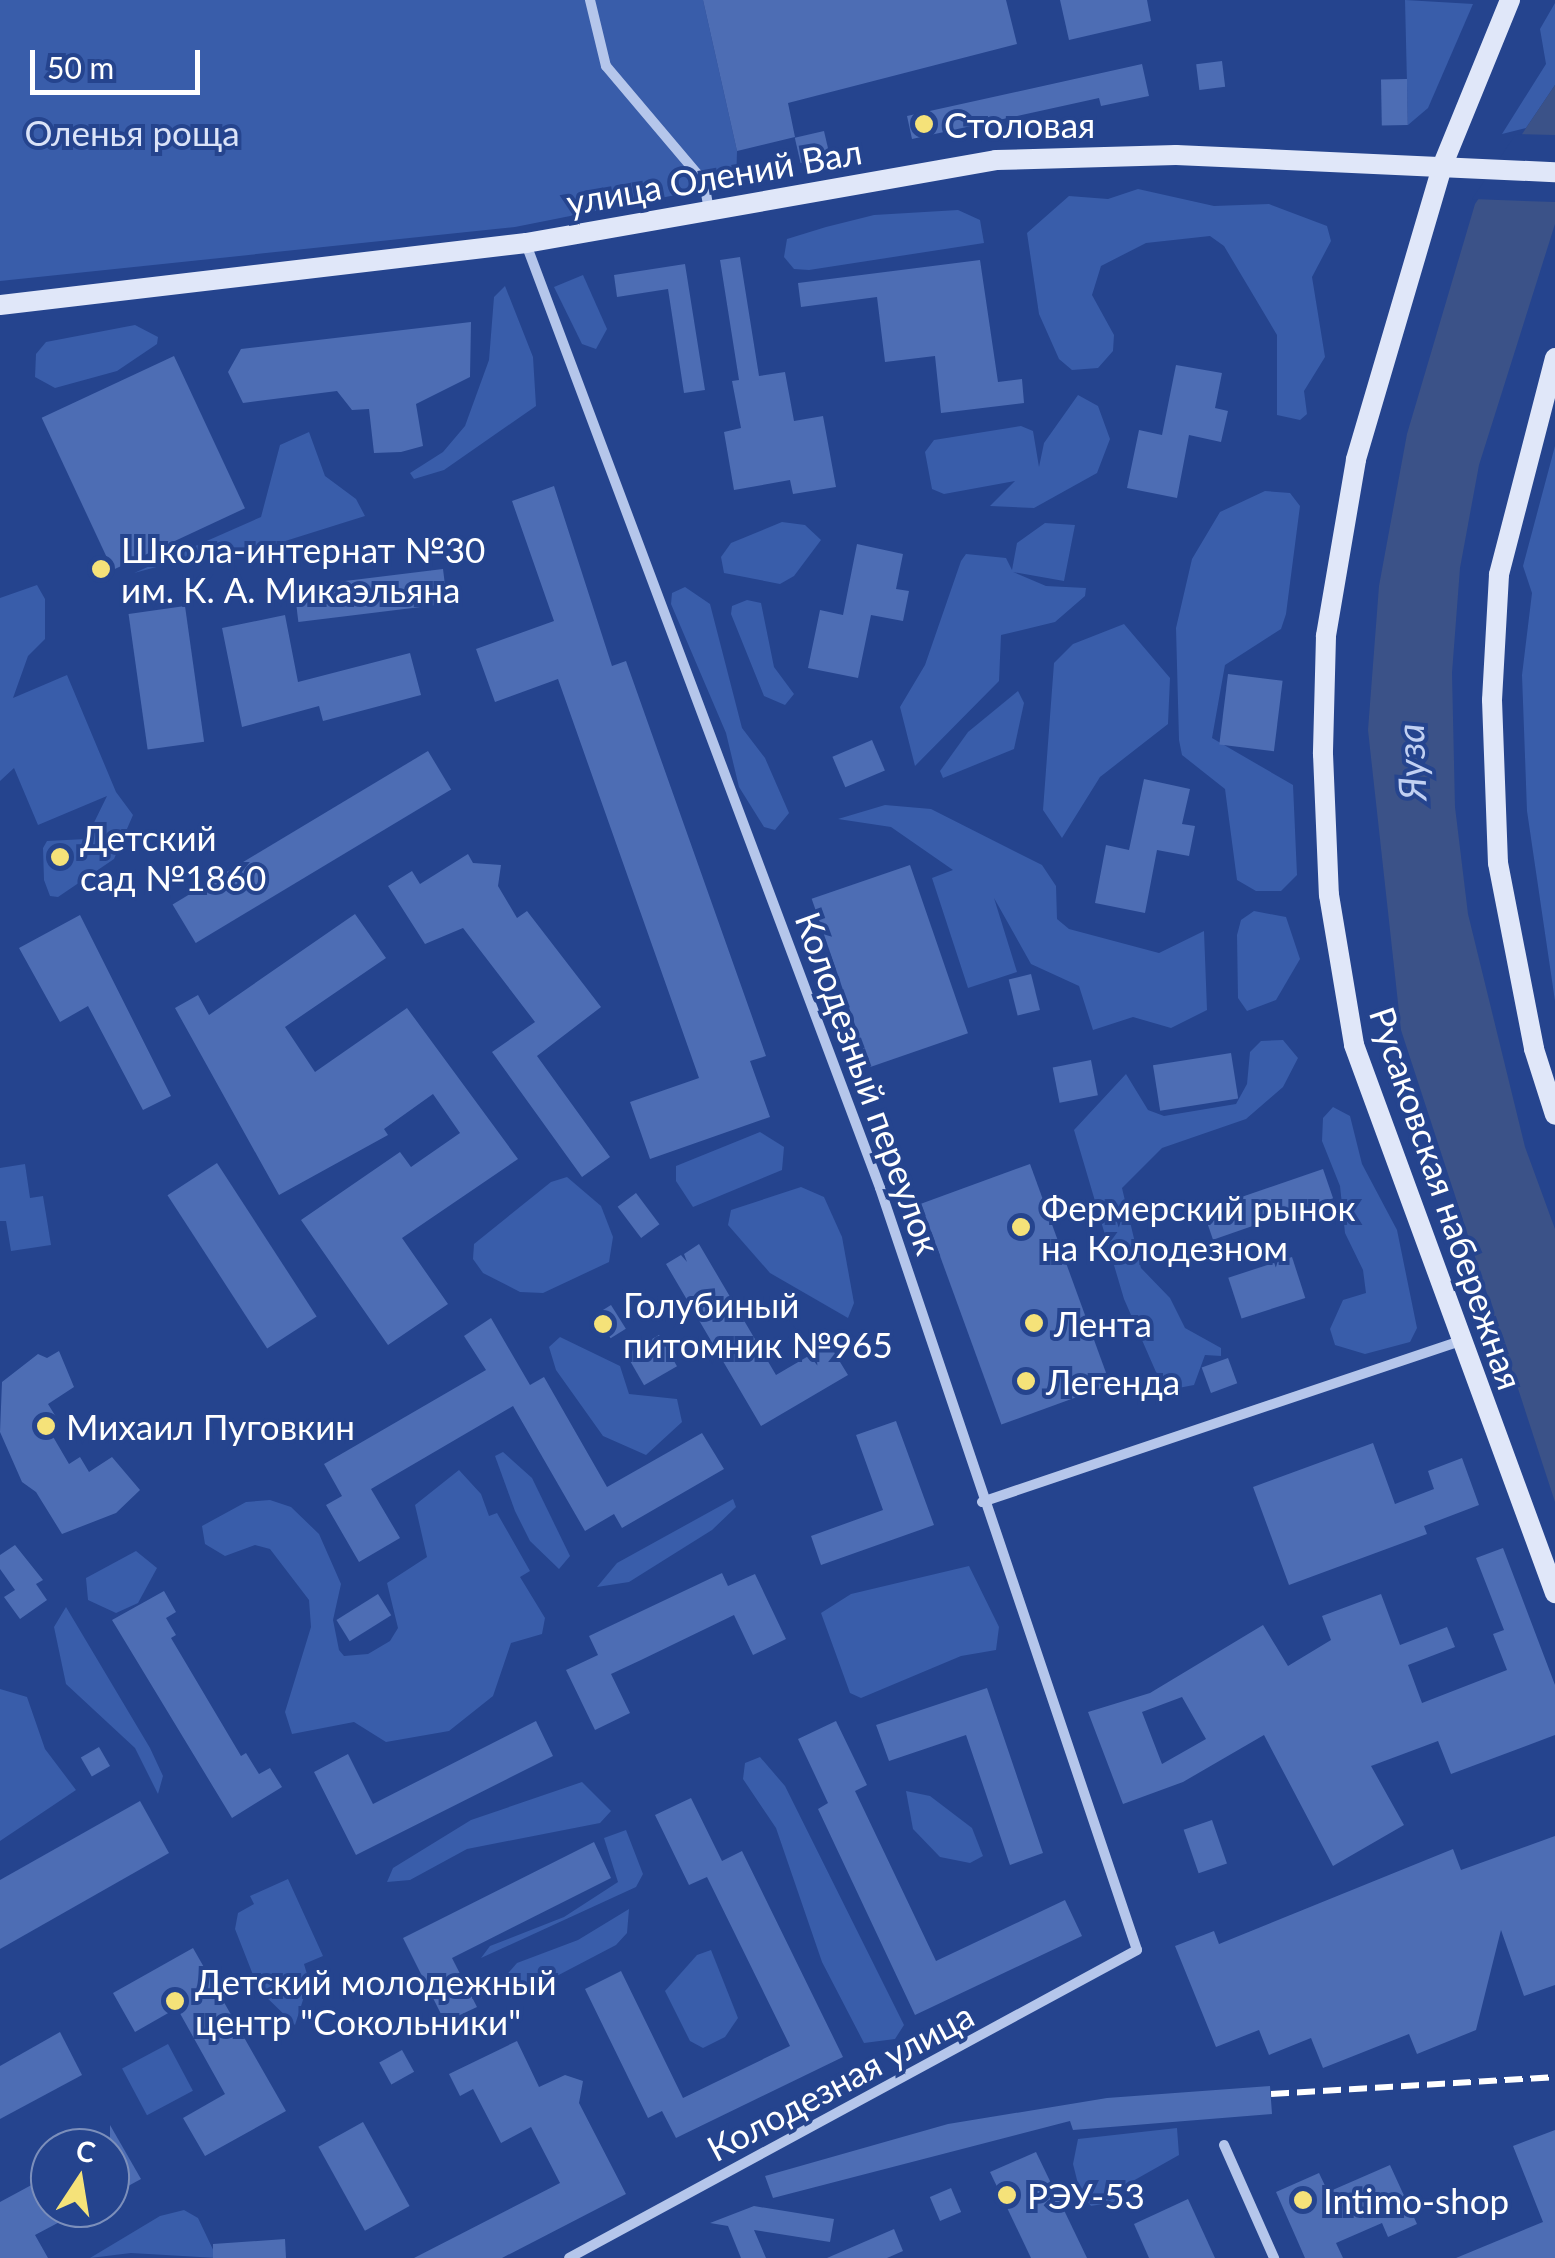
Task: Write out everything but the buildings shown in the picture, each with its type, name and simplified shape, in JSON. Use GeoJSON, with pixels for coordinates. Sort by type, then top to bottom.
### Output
{"type":"FeatureCollection","features":[{"type":"Feature","properties":{"kind":"main road","name":"Русаковская набережная"},"geometry":{"type":"LineString","coordinates":[[1510,0],[1442,167],[1346,502],[1326,636],[1323,754],[1329,895],[1354,1045],[1555,1594]]}},
{"type":"Feature","properties":{"kind":"main road","name":"улица Олений Вал"},"geometry":{"type":"LineString","coordinates":[[0,305],[526,243],[1020,159],[1176,155],[1555,172]]}},
{"type":"Feature","properties":{"kind":"main road"},"geometry":{"type":"LineString","coordinates":[[1555,358],[1499,576],[1492,700],[1498,863],[1534,1049],[1555,1115]]}},
{"type":"Feature","properties":{"kind":"street"},"geometry":{"type":"LineString","coordinates":[[590,0],[606,66],[704,182],[709,210]]}},
{"type":"Feature","properties":{"kind":"street","name":"Колодезный переулок"},"geometry":{"type":"LineString","coordinates":[[526,243],[880,1188],[982,1502],[1137,1950]]}},
{"type":"Feature","properties":{"kind":"street"},"geometry":{"type":"LineString","coordinates":[[982,1502],[1460,1341]]}},
{"type":"Feature","properties":{"kind":"street","name":"Колодезная улица"},"geometry":{"type":"LineString","coordinates":[[569,2258],[1137,1950]]}},
{"type":"Feature","properties":{"kind":"street"},"geometry":{"type":"LineString","coordinates":[[1224,2145],[1274,2258]]}},
{"type":"Feature","properties":{"kind":"green space","name":"Оленья роща"},"geometry":{"type":"Polygon","coordinates":[[[0,0],[703,0],[737,151],[736,183],[515,227],[0,281],[0,0]]]}},
{"type":"Feature","properties":{"kind":"green space"},"geometry":{"type":"Polygon","coordinates":[[[1405,0],[1473,4],[1428,108],[1408,125],[1405,0]]]}},
{"type":"Feature","properties":{"kind":"green space"},"geometry":{"type":"Polygon","coordinates":[[[1555,3],[1555,85],[1526,128],[1502,134],[1546,64],[1540,29],[1555,3]]]}},
{"type":"Feature","properties":{"kind":"green space"},"geometry":{"type":"Polygon","coordinates":[[[1138,189],[1214,206],[1269,204],[1327,226],[1331,241],[1312,277],[1325,357],[1304,391],[1307,414],[1300,420],[1277,415],[1277,335],[1224,246],[1210,236],[1146,243],[1101,266],[1092,295],[1114,335],[1113,351],[1098,368],[1072,370],[1059,359],[1039,314],[1027,233],[1069,196],[1108,199],[1138,189]]]}},
{"type":"Feature","properties":{"kind":"green space"},"geometry":{"type":"Polygon","coordinates":[[[958,210],[980,220],[984,243],[809,270],[794,269],[784,257],[787,239],[826,227],[874,215],[958,210]]]}},
{"type":"Feature","properties":{"kind":"green space"},"geometry":{"type":"Polygon","coordinates":[[[583,275],[607,329],[596,349],[582,344],[554,287],[583,275]]]}},
{"type":"Feature","properties":{"kind":"green space"},"geometry":{"type":"Polygon","coordinates":[[[505,286],[533,357],[536,406],[444,470],[414,479],[410,473],[443,452],[465,426],[489,360],[494,297],[505,286]]]}},
{"type":"Feature","properties":{"kind":"green space"},"geometry":{"type":"Polygon","coordinates":[[[135,325],[158,337],[157,344],[117,371],[55,388],[35,377],[36,354],[46,342],[135,325]]]}},
{"type":"Feature","properties":{"kind":"green space"},"geometry":{"type":"Polygon","coordinates":[[[1078,395],[1098,406],[1110,439],[1097,473],[1034,508],[990,506],[1015,481],[944,494],[932,489],[925,452],[934,440],[1021,426],[1033,431],[1039,467],[1044,443],[1078,395]]]}},
{"type":"Feature","properties":{"kind":"green space"},"geometry":{"type":"Polygon","coordinates":[[[309,432],[325,476],[356,499],[365,516],[263,548],[205,554],[134,573],[261,517],[280,445],[309,432]]]}},
{"type":"Feature","properties":{"kind":"green space"},"geometry":{"type":"Polygon","coordinates":[[[1555,446],[1555,1001],[1527,811],[1522,675],[1532,593],[1523,566],[1555,446]]]}},
{"type":"Feature","properties":{"kind":"green space"},"geometry":{"type":"Polygon","coordinates":[[[1265,491],[1290,493],[1300,506],[1286,614],[1281,629],[1225,665],[1212,738],[1293,785],[1297,875],[1281,891],[1256,891],[1237,880],[1225,789],[1182,755],[1179,740],[1176,628],[1192,559],[1220,512],[1265,491]]]}},
{"type":"Feature","properties":{"kind":"green space"},"geometry":{"type":"Polygon","coordinates":[[[782,522],[805,525],[821,540],[794,576],[780,584],[724,573],[721,557],[731,543],[782,522]]]}},
{"type":"Feature","properties":{"kind":"green space"},"geometry":{"type":"Polygon","coordinates":[[[1045,523],[1075,525],[1064,581],[1013,572],[1046,586],[1086,588],[1085,596],[1055,622],[1001,635],[999,681],[915,766],[900,707],[925,665],[961,561],[966,554],[1006,558],[1012,570],[1017,543],[1045,523]]]}},
{"type":"Feature","properties":{"kind":"green space"},"geometry":{"type":"Polygon","coordinates":[[[37,585],[45,599],[45,639],[28,656],[13,698],[67,675],[116,792],[133,815],[114,859],[58,897],[50,896],[44,880],[43,848],[47,841],[86,839],[107,796],[38,825],[14,768],[0,781],[0,598],[37,585]]]}},
{"type":"Feature","properties":{"kind":"green space"},"geometry":{"type":"Polygon","coordinates":[[[685,587],[710,604],[742,728],[765,758],[789,813],[775,830],[764,827],[739,787],[726,733],[671,604],[672,593],[685,587]]]}},
{"type":"Feature","properties":{"kind":"green space"},"geometry":{"type":"Polygon","coordinates":[[[747,600],[761,603],[774,667],[794,694],[785,705],[764,696],[731,614],[732,606],[747,600]]]}},
{"type":"Feature","properties":{"kind":"green space"},"geometry":{"type":"Polygon","coordinates":[[[1124,624],[1170,678],[1168,724],[1100,777],[1062,838],[1043,810],[1054,663],[1073,644],[1124,624]]]}},
{"type":"Feature","properties":{"kind":"green space"},"geometry":{"type":"Polygon","coordinates":[[[1018,691],[1024,703],[1014,749],[943,778],[940,771],[968,732],[1018,691]]]}},
{"type":"Feature","properties":{"kind":"green space"},"geometry":{"type":"Polygon","coordinates":[[[885,805],[931,809],[1042,865],[1056,886],[1057,919],[1069,929],[1159,953],[1204,931],[1207,1010],[1171,1028],[1133,1017],[1093,1030],[1079,986],[1031,964],[994,898],[1017,972],[968,988],[932,878],[953,870],[891,827],[838,819],[885,805]]]}},
{"type":"Feature","properties":{"kind":"green space"},"geometry":{"type":"Polygon","coordinates":[[[1254,911],[1286,917],[1300,959],[1276,1000],[1247,1011],[1238,998],[1237,935],[1241,920],[1254,911]]]}},
{"type":"Feature","properties":{"kind":"green space"},"geometry":{"type":"Polygon","coordinates":[[[1283,1040],[1298,1058],[1283,1087],[1246,1119],[1162,1148],[1122,1188],[1141,1268],[1170,1298],[1185,1328],[1221,1348],[1221,1356],[1205,1355],[1194,1385],[1173,1389],[1156,1372],[1124,1299],[1074,1130],[1126,1074],[1148,1110],[1164,1116],[1236,1104],[1247,1084],[1250,1052],[1261,1041],[1283,1040]]]}},
{"type":"Feature","properties":{"kind":"green space"},"geometry":{"type":"Polygon","coordinates":[[[1333,1107],[1350,1116],[1362,1164],[1397,1230],[1417,1328],[1410,1342],[1365,1354],[1335,1345],[1330,1329],[1343,1300],[1366,1293],[1363,1270],[1345,1233],[1340,1186],[1322,1141],[1323,1118],[1333,1107]]]}},
{"type":"Feature","properties":{"kind":"green space"},"geometry":{"type":"Polygon","coordinates":[[[760,1132],[784,1147],[782,1170],[693,1207],[676,1181],[676,1166],[760,1132]]]}},
{"type":"Feature","properties":{"kind":"green space"},"geometry":{"type":"Polygon","coordinates":[[[25,1164],[30,1198],[43,1196],[51,1245],[11,1251],[6,1221],[0,1221],[0,1168],[25,1164]]]}},
{"type":"Feature","properties":{"kind":"green space"},"geometry":{"type":"Polygon","coordinates":[[[567,1177],[601,1206],[613,1237],[609,1262],[543,1293],[520,1292],[483,1273],[473,1259],[474,1244],[551,1182],[567,1177]]]}},
{"type":"Feature","properties":{"kind":"green space"},"geometry":{"type":"Polygon","coordinates":[[[801,1187],[824,1197],[842,1237],[854,1303],[848,1318],[770,1273],[728,1225],[731,1210],[801,1187]]]}},
{"type":"Feature","properties":{"kind":"green space"},"geometry":{"type":"Polygon","coordinates":[[[560,1337],[620,1366],[629,1394],[677,1399],[682,1422],[646,1455],[603,1436],[556,1370],[549,1347],[560,1337]]]}},
{"type":"Feature","properties":{"kind":"green space"},"geometry":{"type":"Polygon","coordinates":[[[503,1452],[532,1478],[570,1556],[559,1569],[530,1541],[515,1511],[495,1456],[503,1452]]]}},
{"type":"Feature","properties":{"kind":"green space"},"geometry":{"type":"Polygon","coordinates":[[[459,1470],[481,1494],[489,1516],[497,1513],[530,1571],[520,1577],[545,1618],[542,1634],[511,1643],[493,1696],[449,1731],[386,1742],[354,1722],[292,1734],[285,1712],[311,1627],[309,1600],[270,1549],[255,1545],[225,1556],[205,1544],[202,1526],[246,1502],[270,1500],[291,1507],[319,1534],[341,1584],[333,1620],[339,1650],[344,1656],[368,1654],[390,1641],[398,1628],[387,1583],[427,1557],[415,1505],[459,1470]]]}},
{"type":"Feature","properties":{"kind":"green space"},"geometry":{"type":"Polygon","coordinates":[[[733,1499],[736,1507],[712,1530],[629,1582],[597,1587],[617,1563],[733,1499]]]}},
{"type":"Feature","properties":{"kind":"green space"},"geometry":{"type":"Polygon","coordinates":[[[136,1551],[157,1568],[138,1603],[116,1613],[88,1600],[86,1578],[136,1551]]]}},
{"type":"Feature","properties":{"kind":"green space"},"geometry":{"type":"Polygon","coordinates":[[[969,1566],[999,1627],[996,1650],[961,1656],[861,1698],[850,1693],[821,1613],[851,1594],[969,1566]]]}},
{"type":"Feature","properties":{"kind":"green space"},"geometry":{"type":"Polygon","coordinates":[[[66,1607],[150,1748],[163,1776],[158,1794],[135,1748],[66,1684],[54,1627],[66,1607]]]}},
{"type":"Feature","properties":{"kind":"green space"},"geometry":{"type":"Polygon","coordinates":[[[0,1689],[27,1697],[45,1749],[76,1790],[0,1841],[0,1689]]]}},
{"type":"Feature","properties":{"kind":"green space"},"geometry":{"type":"Polygon","coordinates":[[[760,1757],[785,1786],[904,2025],[895,2039],[864,2043],[822,1962],[776,1828],[743,1779],[745,1763],[760,1757]]]}},
{"type":"Feature","properties":{"kind":"green space"},"geometry":{"type":"Polygon","coordinates":[[[582,1782],[611,1811],[600,1823],[467,1849],[410,1880],[387,1882],[393,1868],[471,1820],[582,1782]]]}},
{"type":"Feature","properties":{"kind":"green space"},"geometry":{"type":"Polygon","coordinates":[[[906,1791],[930,1796],[972,1828],[983,1856],[970,1863],[940,1857],[913,1829],[906,1791]]]}},
{"type":"Feature","properties":{"kind":"green space"},"geometry":{"type":"Polygon","coordinates":[[[626,1830],[643,1874],[636,1887],[481,1958],[490,1946],[564,1917],[618,1882],[604,1838],[626,1830]]]}},
{"type":"Feature","properties":{"kind":"green space"},"geometry":{"type":"Polygon","coordinates":[[[288,1879],[323,1956],[304,1964],[309,1981],[295,2025],[259,1990],[235,1929],[238,1913],[254,1904],[250,1896],[288,1879]]]}},
{"type":"Feature","properties":{"kind":"green space"},"geometry":{"type":"Polygon","coordinates":[[[629,1909],[627,1933],[616,1945],[530,1990],[502,1980],[517,1963],[578,1940],[629,1909]]]}},
{"type":"Feature","properties":{"kind":"green space"},"geometry":{"type":"Polygon","coordinates":[[[711,1950],[738,2018],[725,2037],[703,2048],[690,2041],[665,1991],[697,1955],[711,1950]]]}},
{"type":"Feature","properties":{"kind":"green space"},"geometry":{"type":"Polygon","coordinates":[[[168,2044],[193,2091],[147,2115],[122,2068],[168,2044]]]}},
{"type":"Feature","properties":{"kind":"green space"},"geometry":{"type":"Polygon","coordinates":[[[1177,2128],[1179,2155],[1124,2186],[1114,2202],[1091,2206],[1080,2192],[1073,2164],[1078,2139],[1177,2128]]]}},
{"type":"Feature","properties":{"kind":"green space"},"geometry":{"type":"Polygon","coordinates":[[[184,2210],[198,2218],[217,2258],[131,2253],[90,2258],[160,2216],[184,2210]]]}},
{"type":"Feature","properties":{"kind":"water","name":"Яуза"},"geometry":{"type":"Polygon","coordinates":[[[1555,85],[1555,224],[1479,465],[1460,568],[1452,673],[1455,807],[1468,914],[1525,1147],[1555,1229],[1555,1502],[1401,1030],[1368,730],[1379,586],[1407,434],[1475,204],[1555,85]]]}},
{"type":"Feature","properties":{"kind":"pier"},"geometry":{"type":"Polygon","coordinates":[[[1516,134],[1555,135],[1555,202],[1472,199],[1516,134]]]}},
{"type":"Feature","properties":{"kind":"railway"},"geometry":{"type":"LineString","coordinates":[[1271,2094],[1555,2077]]}},
{"type":"Feature","properties":{"kind":"place","name":"Столовая"},"geometry":{"type":"Point","coordinates":[924,124]}},
{"type":"Feature","properties":{"kind":"place","name":"Школа-интернат №30 им. К. А. Микаэльяна"},"geometry":{"type":"Point","coordinates":[101,569]}},
{"type":"Feature","properties":{"kind":"place","name":"Детский сад №1860"},"geometry":{"type":"Point","coordinates":[60,857]}},
{"type":"Feature","properties":{"kind":"place","name":"Фермерский рынок на Колодезном"},"geometry":{"type":"Point","coordinates":[1021,1227]}},
{"type":"Feature","properties":{"kind":"place","name":"Лента"},"geometry":{"type":"Point","coordinates":[1034,1323]}},
{"type":"Feature","properties":{"kind":"place","name":"Голубиный питомник №965"},"geometry":{"type":"Point","coordinates":[603,1324]}},
{"type":"Feature","properties":{"kind":"place","name":"Легенда"},"geometry":{"type":"Point","coordinates":[1026,1381]}},
{"type":"Feature","properties":{"kind":"place","name":"Михаил Пуговкин"},"geometry":{"type":"Point","coordinates":[46,1426]}},
{"type":"Feature","properties":{"kind":"place","name":"Детский молодежный центр \"Сокольники\""},"geometry":{"type":"Point","coordinates":[175,2001]}},
{"type":"Feature","properties":{"kind":"place","name":"РЭУ-53"},"geometry":{"type":"Point","coordinates":[1007,2195]}},
{"type":"Feature","properties":{"kind":"place","name":"Intimo-shop"},"geometry":{"type":"Point","coordinates":[1303,2200]}}]}
